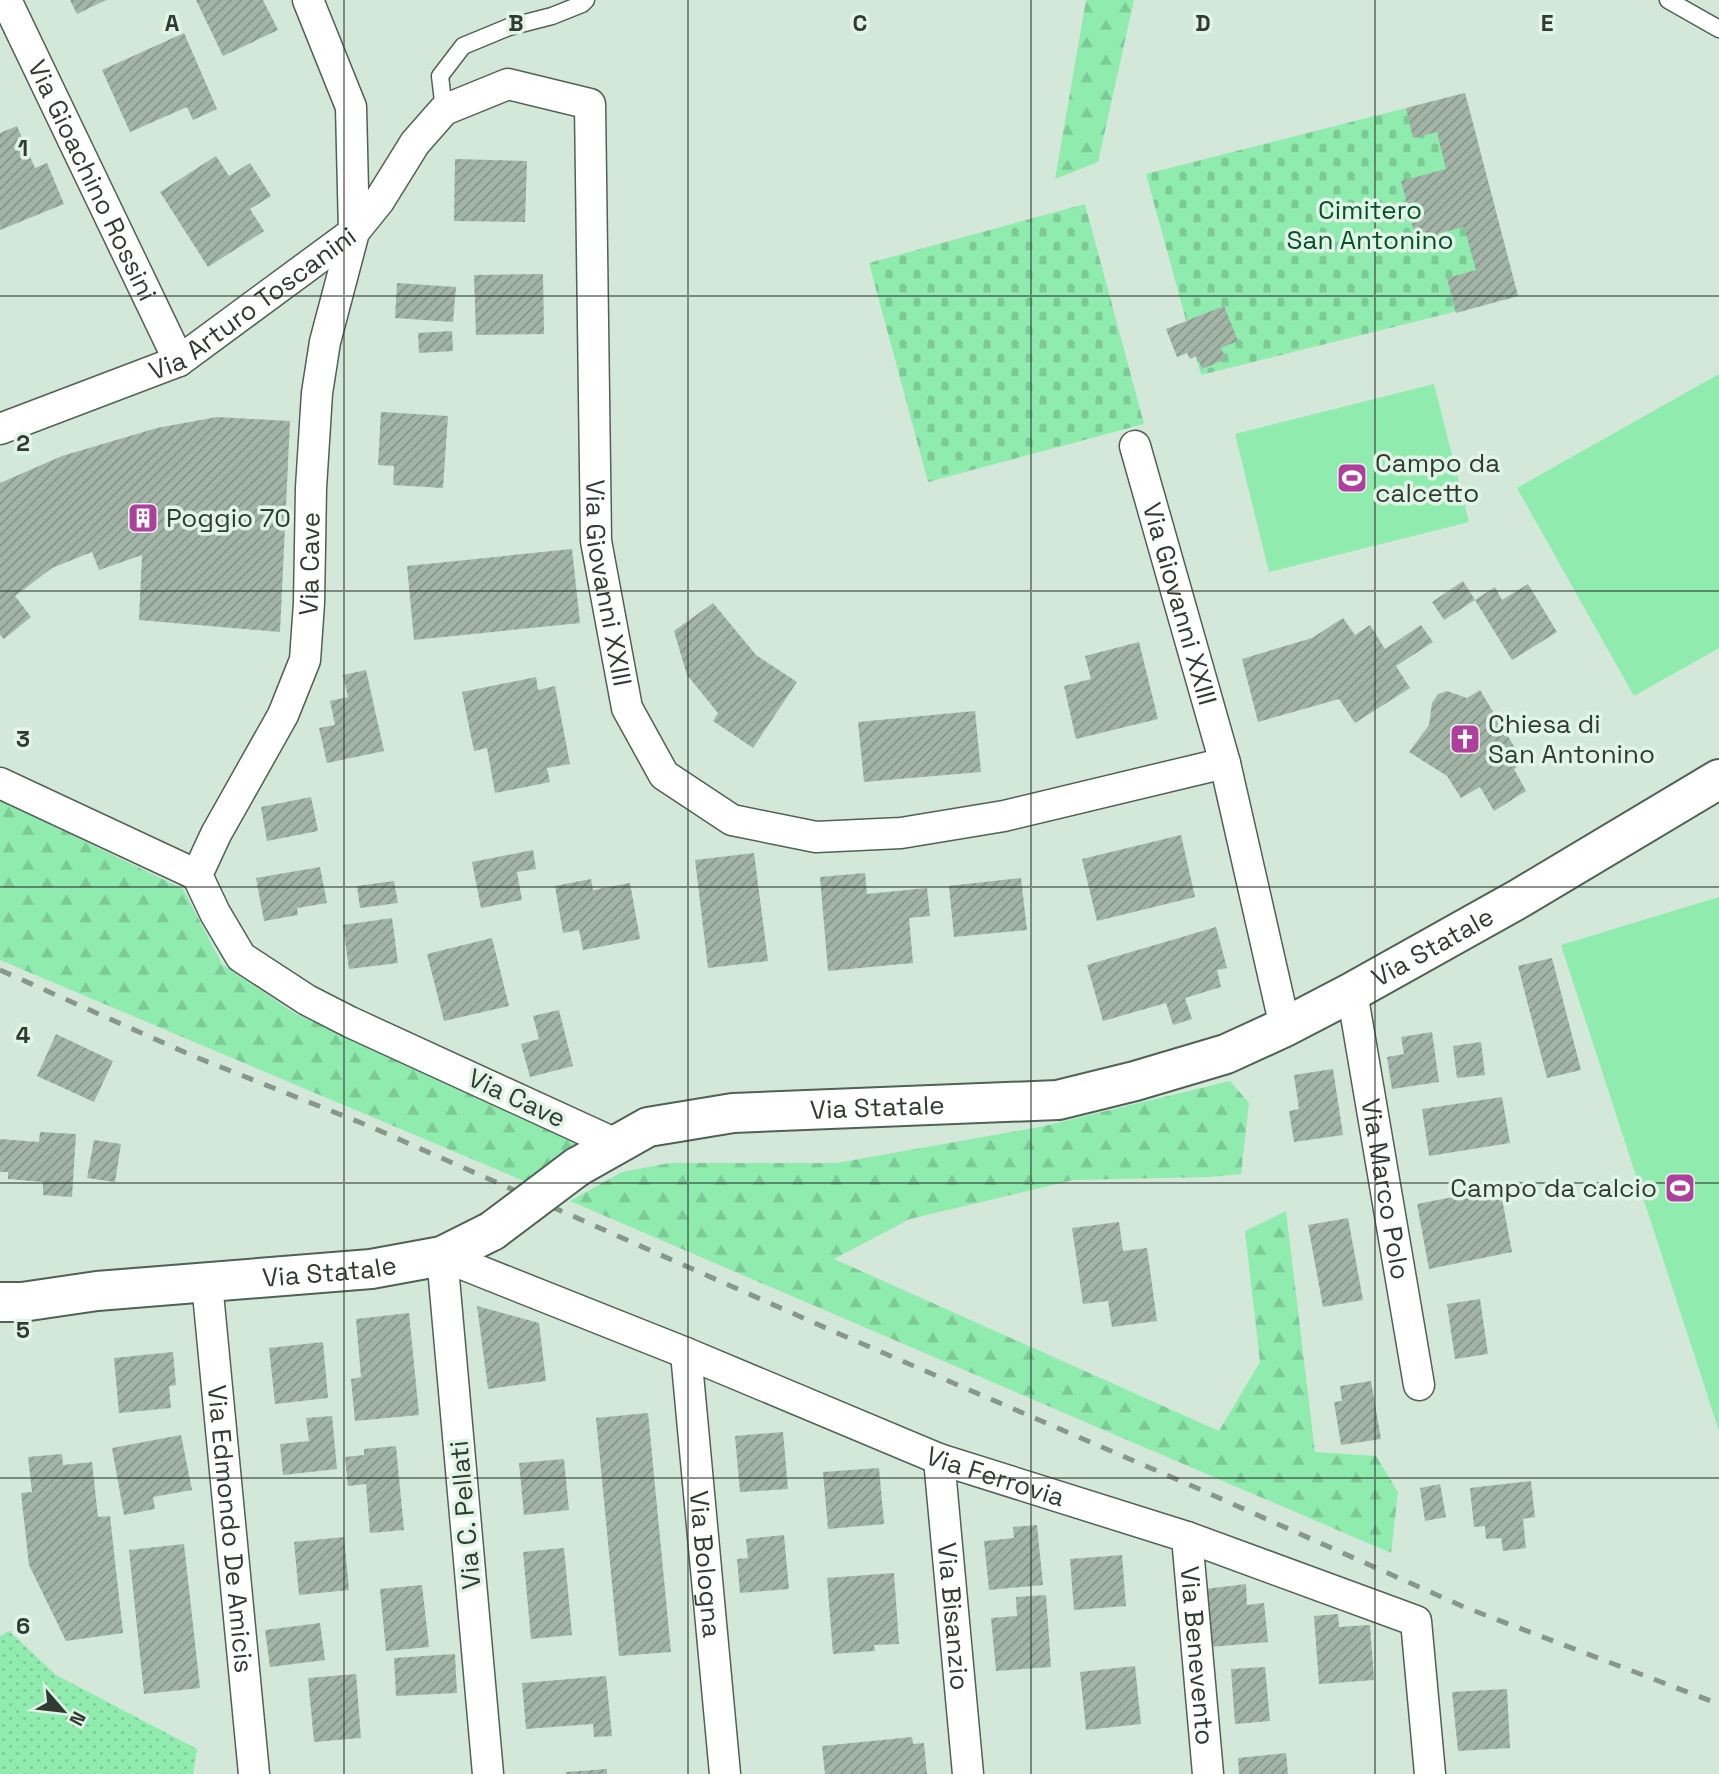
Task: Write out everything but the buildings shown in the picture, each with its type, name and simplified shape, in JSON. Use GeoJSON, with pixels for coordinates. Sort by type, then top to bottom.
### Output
{"type":"FeatureCollection","features":[{"type":"Feature","properties":{"kind":"street","name":"Via Gioachino Rossini"},"geometry":{"type":"LineString","coordinates":[[6,0],[180,361]]}},
{"type":"Feature","properties":{"kind":"street","name":"Via Arturo Toscanini"},"geometry":{"type":"LineString","coordinates":[[0,429],[180,361],[354,232],[351,107],[308,0]]}},
{"type":"Feature","properties":{"kind":"street","name":"Via Giovanni XXIII"},"geometry":{"type":"LineString","coordinates":[[354,232],[379,201],[415,144],[444,110],[508,84],[590,104],[596,541],[627,708],[664,775],[732,820],[816,837],[901,833],[1004,816],[1225,763]]}},
{"type":"Feature","properties":{"kind":"street","name":"Via Cave"},"geometry":{"type":"LineString","coordinates":[[354,232],[325,342],[317,393],[305,660],[283,715],[216,834],[197,875],[215,913],[241,957],[307,1000],[616,1144]]}},
{"type":"Feature","properties":{"kind":"street","name":"Via Giovanni XXIII"},"geometry":{"type":"LineString","coordinates":[[1135,446],[1225,763],[1285,1027]]}},
{"type":"Feature","properties":{"kind":"street","name":"Via Statale"},"geometry":{"type":"LineString","coordinates":[[0,1302],[22,1302],[97,1291],[371,1269],[442,1256],[492,1231],[576,1167],[648,1127],[733,1113],[1058,1100],[1226,1054],[1352,992],[1520,898],[1719,779]]}},
{"type":"Feature","properties":{"kind":"street"},"geometry":{"type":"LineString","coordinates":[[0,783],[197,875]]}},
{"type":"Feature","properties":{"kind":"street","name":"Via Marco Polo"},"geometry":{"type":"LineString","coordinates":[[1352,992],[1419,1385]]}},
{"type":"Feature","properties":{"kind":"street","name":"Via Ferrovia"},"geometry":{"type":"LineString","coordinates":[[442,1256],[686,1353],[939,1459],[1187,1537],[1416,1621],[1430,1774]]}},
{"type":"Feature","properties":{"kind":"street","name":"Via C. Pellati"},"geometry":{"type":"LineString","coordinates":[[442,1256],[488,1774]]}},
{"type":"Feature","properties":{"kind":"street","name":"Via Edmondo De Amicis"},"geometry":{"type":"LineString","coordinates":[[207,1283],[254,1774]]}},
{"type":"Feature","properties":{"kind":"street","name":"Via Bologna"},"geometry":{"type":"LineString","coordinates":[[686,1353],[725,1774]]}},
{"type":"Feature","properties":{"kind":"street","name":"Via Bisanzio"},"geometry":{"type":"LineString","coordinates":[[939,1459],[968,1774]]}},
{"type":"Feature","properties":{"kind":"street","name":"Via Benevento"},"geometry":{"type":"LineString","coordinates":[[1187,1537],[1208,1774]]}},
{"type":"Feature","properties":{"kind":"lane"},"geometry":{"type":"LineString","coordinates":[[444,110],[440,76],[463,46],[509,27],[551,16],[586,0]]}},
{"type":"Feature","properties":{"kind":"lane"},"geometry":{"type":"LineString","coordinates":[[1668,0],[1719,29]]}},
{"type":"Feature","properties":{"kind":"green space"},"geometry":{"type":"Polygon","coordinates":[[[1086,0],[1134,0],[1098,162],[1055,179],[1086,0]]]}},
{"type":"Feature","properties":{"kind":"green space","name":"Cimitero San Antonino"},"geometry":{"type":"Polygon","coordinates":[[[1465,93],[1518,296],[1201,375],[1146,174],[1465,93]]]}},
{"type":"Feature","properties":{"kind":"green space"},"geometry":{"type":"Polygon","coordinates":[[[1085,204],[1144,424],[928,482],[869,263],[1085,204]]]}},
{"type":"Feature","properties":{"kind":"green space"},"geometry":{"type":"Polygon","coordinates":[[[1719,374],[1719,648],[1634,696],[1517,488],[1719,374]]]}},
{"type":"Feature","properties":{"kind":"green space","name":"Campo da calcetto"},"geometry":{"type":"Polygon","coordinates":[[[1434,384],[1469,522],[1269,572],[1235,434],[1434,384]]]}},
{"type":"Feature","properties":{"kind":"green space"},"geometry":{"type":"Polygon","coordinates":[[[0,800],[183,889],[222,964],[294,1013],[581,1144],[524,1181],[0,960],[0,800]]]}},
{"type":"Feature","properties":{"kind":"green space","name":"Campo da calcio"},"geometry":{"type":"Polygon","coordinates":[[[1719,897],[1719,1431],[1561,945],[1719,897]]]}},
{"type":"Feature","properties":{"kind":"green space"},"geometry":{"type":"Polygon","coordinates":[[[1230,1081],[1249,1103],[1241,1174],[1073,1180],[910,1219],[834,1259],[1219,1431],[1260,1362],[1245,1231],[1286,1211],[1315,1452],[1376,1456],[1398,1492],[1391,1553],[570,1201],[622,1172],[670,1163],[837,1163],[1044,1126],[1230,1081]]]}},
{"type":"Feature","properties":{"kind":"green space"},"geometry":{"type":"Polygon","coordinates":[[[9,1631],[56,1675],[197,1749],[193,1774],[0,1774],[0,1636],[9,1631]]]}},
{"type":"Feature","properties":{"kind":"railway"},"geometry":{"type":"LineString","coordinates":[[0,970],[193,1056],[369,1126],[1464,1607],[1719,1704]]}},
{"type":"Feature","properties":{"kind":"place","name":"Campo da calcetto"},"geometry":{"type":"Point","coordinates":[1352,478]}},
{"type":"Feature","properties":{"kind":"place","name":"Poggio 70"},"geometry":{"type":"Point","coordinates":[143,518]}},
{"type":"Feature","properties":{"kind":"place","name":"Chiesa di San Antonino"},"geometry":{"type":"Point","coordinates":[1465,739]}},
{"type":"Feature","properties":{"kind":"place","name":"Campo da calcio"},"geometry":{"type":"Point","coordinates":[1680,1188]}}]}
